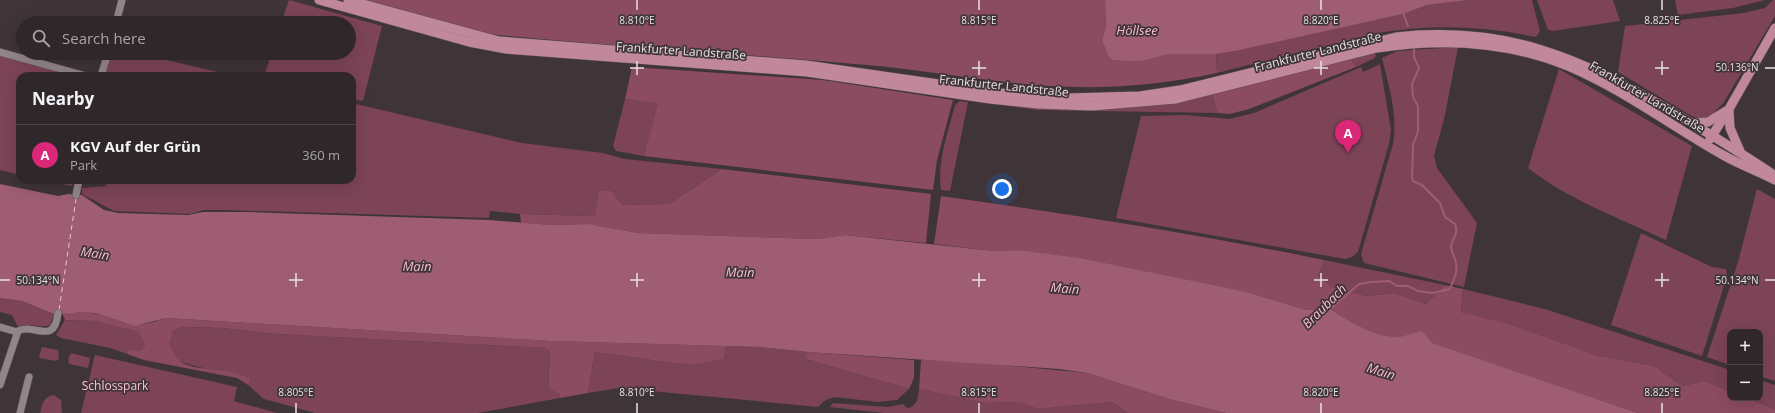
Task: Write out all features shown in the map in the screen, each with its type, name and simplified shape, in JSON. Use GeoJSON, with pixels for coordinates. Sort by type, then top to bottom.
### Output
{"type":"FeatureCollection","features":[{"type":"Feature","properties":{"kind":"main road","name":"Frankfurter Landstraße"},"geometry":{"type":"LineString","coordinates":[[319,0],[469,42],[506,49],[807,72],[990,99],[1062,106],[1100,106],[1176,99],[1377,48],[1399,44],[1448,42],[1484,44],[1522,52],[1569,67],[1629,99],[1723,155],[1775,180]]}},
{"type":"Feature","properties":{"kind":"main road","name":"Frankfurter Landstraße"},"geometry":{"type":"LineString","coordinates":[[348,0],[499,41],[806,65],[1001,93],[1068,98],[1140,96],[1180,90],[1396,37],[1431,34],[1469,35],[1514,42],[1563,56],[1612,78],[1713,135],[1775,176]]}},
{"type":"Feature","properties":{"kind":"main road"},"geometry":{"type":"LineString","coordinates":[[1706,145],[1729,109],[1775,28]]}},
{"type":"Feature","properties":{"kind":"main road"},"geometry":{"type":"LineString","coordinates":[[1692,123],[1708,122],[1729,109]]}},
{"type":"Feature","properties":{"kind":"main road"},"geometry":{"type":"LineString","coordinates":[[1729,109],[1732,136],[1742,154]]}},
{"type":"Feature","properties":{"kind":"street"},"geometry":{"type":"LineString","coordinates":[[118,16],[122,0]]}},
{"type":"Feature","properties":{"kind":"street"},"geometry":{"type":"LineString","coordinates":[[0,52],[16,56]]}},
{"type":"Feature","properties":{"kind":"street"},"geometry":{"type":"LineString","coordinates":[[29,60],[72,72]]}},
{"type":"Feature","properties":{"kind":"street"},"geometry":{"type":"LineString","coordinates":[[102,72],[106,60]]}},
{"type":"Feature","properties":{"kind":"street"},"geometry":{"type":"LineString","coordinates":[[76,195],[78,184]]}},
{"type":"Feature","properties":{"kind":"street"},"geometry":{"type":"LineString","coordinates":[[0,327],[17,332],[24,329],[43,332],[48,331],[56,325],[58,313]]}},
{"type":"Feature","properties":{"kind":"street"},"geometry":{"type":"LineString","coordinates":[[0,385],[17,332]]}},
{"type":"Feature","properties":{"kind":"street"},"geometry":{"type":"LineString","coordinates":[[20,413],[29,377]]}},
{"type":"Feature","properties":{"kind":"green space"},"geometry":{"type":"Polygon","coordinates":[[[289,0],[346,16],[283,16],[289,0]]]}},
{"type":"Feature","properties":{"kind":"green space"},"geometry":{"type":"Polygon","coordinates":[[[1469,0],[1532,0],[1540,31],[1536,37],[1496,30],[1477,29],[1437,27],[1398,30],[1378,33],[1217,73],[1216,54],[1403,14],[1427,5],[1469,0]]]}},
{"type":"Feature","properties":{"kind":"green space"},"geometry":{"type":"Polygon","coordinates":[[[1537,0],[1613,0],[1620,21],[1553,31],[1548,30],[1537,0]]]}},
{"type":"Feature","properties":{"kind":"green space"},"geometry":{"type":"Polygon","coordinates":[[[1675,0],[1765,0],[1733,8],[1678,15],[1675,0]]]}},
{"type":"Feature","properties":{"kind":"green space"},"geometry":{"type":"Polygon","coordinates":[[[1773,0],[1775,0],[1775,16],[1724,102],[1708,117],[1700,119],[1695,118],[1618,72],[1625,26],[1744,13],[1765,8],[1773,0]]]}},
{"type":"Feature","properties":{"kind":"green space"},"geometry":{"type":"Polygon","coordinates":[[[356,19],[382,26],[363,101],[356,100],[356,72],[265,72],[270,60],[356,60],[356,19]]]}},
{"type":"Feature","properties":{"kind":"green space"},"geometry":{"type":"Polygon","coordinates":[[[1458,47],[1445,115],[1434,156],[1437,168],[1477,223],[1464,287],[1364,263],[1361,254],[1393,144],[1394,111],[1382,58],[1397,51],[1458,47]]]}},
{"type":"Feature","properties":{"kind":"green space"},"geometry":{"type":"Polygon","coordinates":[[[0,51],[16,55],[16,60],[35,60],[81,72],[16,72],[16,174],[0,170],[0,51]]]}},
{"type":"Feature","properties":{"kind":"green space"},"geometry":{"type":"Polygon","coordinates":[[[1373,52],[1376,55],[1375,58],[1356,67],[1350,58],[1373,52]]]}},
{"type":"Feature","properties":{"kind":"green space"},"geometry":{"type":"Polygon","coordinates":[[[108,60],[166,60],[218,72],[105,72],[108,60]]]}},
{"type":"Feature","properties":{"kind":"green space"},"geometry":{"type":"Polygon","coordinates":[[[1380,64],[1391,130],[1389,144],[1358,252],[1352,257],[1345,259],[1116,218],[1141,116],[1186,115],[1229,119],[1254,113],[1361,67],[1363,72],[1380,64]]]}},
{"type":"Feature","properties":{"kind":"green space"},"geometry":{"type":"Polygon","coordinates":[[[1559,69],[1692,146],[1666,240],[1577,199],[1560,190],[1528,168],[1559,69]]]}},
{"type":"Feature","properties":{"kind":"green space"},"geometry":{"type":"Polygon","coordinates":[[[1212,93],[1217,113],[1037,110],[968,100],[1212,93]]]}},
{"type":"Feature","properties":{"kind":"green space"},"geometry":{"type":"Polygon","coordinates":[[[625,99],[659,104],[644,156],[616,151],[613,146],[625,99]]]}},
{"type":"Feature","properties":{"kind":"green space"},"geometry":{"type":"Polygon","coordinates":[[[960,101],[968,102],[950,191],[941,190],[940,179],[944,147],[955,105],[960,101]]]}},
{"type":"Feature","properties":{"kind":"green space"},"geometry":{"type":"Polygon","coordinates":[[[356,104],[522,143],[603,153],[625,159],[722,169],[669,204],[622,205],[612,191],[595,216],[520,214],[490,211],[489,218],[226,210],[204,210],[190,214],[114,211],[82,194],[82,188],[107,186],[105,184],[356,184],[356,104]]]}},
{"type":"Feature","properties":{"kind":"green space"},"geometry":{"type":"Polygon","coordinates":[[[63,184],[73,184],[72,186],[63,184]]]}},
{"type":"Feature","properties":{"kind":"green space"},"geometry":{"type":"Polygon","coordinates":[[[1757,189],[1775,199],[1775,381],[1763,377],[1763,329],[1727,329],[1727,364],[1707,357],[1738,262],[1757,189]]]}},
{"type":"Feature","properties":{"kind":"green space"},"geometry":{"type":"Polygon","coordinates":[[[1641,233],[1712,267],[1726,269],[1727,276],[1702,356],[1611,325],[1641,233]]]}},
{"type":"Feature","properties":{"kind":"green space"},"geometry":{"type":"Polygon","coordinates":[[[1324,260],[1445,285],[1426,304],[1394,293],[1368,296],[1337,290],[1318,276],[1324,260]]]}},
{"type":"Feature","properties":{"kind":"green space"},"geometry":{"type":"Polygon","coordinates":[[[1463,289],[1545,309],[1727,369],[1727,390],[1704,381],[1683,386],[1654,366],[1596,355],[1461,312],[1463,289]]]}},
{"type":"Feature","properties":{"kind":"green space"},"geometry":{"type":"Polygon","coordinates":[[[0,298],[22,301],[54,314],[50,325],[26,325],[18,327],[12,315],[0,312],[0,298]]]}},
{"type":"Feature","properties":{"kind":"green space"},"geometry":{"type":"Polygon","coordinates":[[[65,320],[94,321],[138,332],[145,345],[140,351],[129,349],[127,354],[110,348],[61,338],[56,335],[65,320]]]}},
{"type":"Feature","properties":{"kind":"green space"},"geometry":{"type":"Polygon","coordinates":[[[182,327],[221,328],[276,334],[545,348],[550,351],[548,388],[560,395],[560,398],[478,413],[315,413],[264,399],[248,385],[251,380],[179,361],[168,344],[173,331],[182,327]]]}},
{"type":"Feature","properties":{"kind":"green space"},"geometry":{"type":"Polygon","coordinates":[[[726,346],[760,347],[808,352],[805,359],[909,389],[897,400],[878,402],[834,397],[824,401],[818,407],[619,388],[588,393],[595,352],[673,363],[724,359],[726,346]]]}},
{"type":"Feature","properties":{"kind":"green space"},"geometry":{"type":"Polygon","coordinates":[[[42,347],[58,350],[59,359],[55,361],[40,358],[39,356],[42,347]]]}},
{"type":"Feature","properties":{"kind":"green space"},"geometry":{"type":"Polygon","coordinates":[[[71,353],[90,358],[88,368],[69,364],[68,358],[71,353]]]}},
{"type":"Feature","properties":{"kind":"green space","name":"Schlosspark"},"geometry":{"type":"Polygon","coordinates":[[[95,355],[237,387],[234,401],[277,413],[81,413],[95,355]]]}},
{"type":"Feature","properties":{"kind":"green space"},"geometry":{"type":"Polygon","coordinates":[[[1763,381],[1775,385],[1775,409],[1755,401],[1763,401],[1763,381]]]}},
{"type":"Feature","properties":{"kind":"green space"},"geometry":{"type":"Polygon","coordinates":[[[919,389],[985,403],[1020,402],[1038,409],[1112,402],[1128,413],[884,413],[830,407],[833,403],[888,407],[903,404],[907,408],[912,407],[917,401],[919,389]]]}},
{"type":"Feature","properties":{"kind":"green space"},"geometry":{"type":"Polygon","coordinates":[[[54,395],[61,400],[62,413],[40,413],[46,399],[54,395]]]}},
{"type":"Feature","properties":{"kind":"shaded area"},"geometry":{"type":"Polygon","coordinates":[[[366,0],[1105,0],[1106,26],[1102,40],[1108,56],[1112,60],[1147,60],[1169,54],[1216,54],[1217,73],[1182,80],[1129,86],[1076,87],[1024,84],[867,65],[498,35],[483,33],[366,0]]]}},
{"type":"Feature","properties":{"kind":"shaded area"},"geometry":{"type":"Polygon","coordinates":[[[1350,58],[1356,67],[1249,109],[1230,114],[1217,113],[1212,93],[1350,58]]]}},
{"type":"Feature","properties":{"kind":"shaded area"},"geometry":{"type":"Polygon","coordinates":[[[632,67],[823,80],[953,100],[937,160],[933,190],[644,156],[658,104],[625,99],[632,67]]]}},
{"type":"Feature","properties":{"kind":"shaded area"},"geometry":{"type":"Polygon","coordinates":[[[722,169],[931,194],[926,243],[845,235],[817,239],[638,233],[589,224],[550,225],[521,223],[520,214],[595,216],[599,191],[612,191],[622,205],[669,204],[722,169]]]}},
{"type":"Feature","properties":{"kind":"shaded area"},"geometry":{"type":"Polygon","coordinates":[[[941,196],[1133,225],[1324,260],[1318,276],[1337,290],[1368,296],[1394,293],[1426,304],[1445,285],[1463,289],[1461,312],[1507,324],[1596,355],[1654,366],[1683,386],[1704,381],[1727,390],[1727,401],[1755,401],[1775,409],[1775,413],[1638,413],[1431,343],[1422,331],[1398,338],[1372,332],[1344,318],[1330,308],[1306,310],[1247,292],[1017,250],[994,251],[934,244],[941,196]]]}},
{"type":"Feature","properties":{"kind":"shaded area"},"geometry":{"type":"Polygon","coordinates":[[[78,312],[98,314],[135,325],[166,318],[551,341],[726,346],[724,359],[697,364],[673,363],[595,352],[588,393],[560,398],[560,395],[548,388],[550,351],[545,348],[276,334],[221,328],[182,327],[173,331],[169,344],[179,360],[193,367],[234,373],[243,376],[251,380],[248,385],[237,378],[144,360],[127,354],[129,349],[140,351],[145,345],[138,332],[94,321],[65,320],[62,313],[73,314],[78,312]]]}},
{"type":"Feature","properties":{"kind":"shaded area"},"geometry":{"type":"Polygon","coordinates":[[[808,352],[914,360],[914,378],[909,389],[805,359],[808,352]]]}},
{"type":"Feature","properties":{"kind":"shaded area"},"geometry":{"type":"Polygon","coordinates":[[[921,360],[962,361],[1087,373],[1169,399],[1226,413],[1128,413],[1112,402],[1038,409],[1019,402],[985,403],[919,389],[921,360]]]}},
{"type":"Feature","properties":{"kind":"water","name":"Höllsee"},"geometry":{"type":"Polygon","coordinates":[[[1105,0],[1469,0],[1427,5],[1403,14],[1239,50],[1216,54],[1169,54],[1147,60],[1134,61],[1112,60],[1108,56],[1102,40],[1106,26],[1105,0]]]}},
{"type":"Feature","properties":{"kind":"water","name":"Main"},"geometry":{"type":"Polygon","coordinates":[[[0,184],[58,196],[68,194],[82,195],[104,210],[118,213],[188,215],[203,212],[247,212],[489,220],[550,225],[589,224],[638,233],[817,239],[845,235],[994,251],[1017,250],[1079,258],[1247,292],[1306,310],[1330,308],[1362,328],[1390,337],[1401,337],[1422,331],[1432,343],[1638,413],[1226,413],[1169,399],[1087,373],[1059,369],[808,352],[760,347],[551,341],[166,318],[135,326],[95,313],[78,312],[73,314],[54,314],[22,301],[0,298],[0,184]]]}},
{"type":"Feature","properties":{"kind":"waterway"},"geometry":{"type":"LineString","coordinates":[[1403,13],[1408,26]]}},
{"type":"Feature","properties":{"kind":"waterway","name":"Braubach"},"geometry":{"type":"LineString","coordinates":[[1329,310],[1359,284],[1389,281],[1397,286],[1408,286],[1418,291],[1433,293],[1450,289],[1454,278],[1456,263],[1451,247],[1456,233],[1455,224],[1445,217],[1440,203],[1422,185],[1413,181],[1412,178],[1413,145],[1418,131],[1418,106],[1413,97],[1412,84],[1419,68],[1414,57],[1414,49]]}},
{"type":"Feature","properties":{"kind":"ferry route"},"geometry":{"type":"LineString","coordinates":[[59,310],[76,199]]}},
{"type":"Feature","properties":{"kind":"place","name":"KGV Auf der Grün"},"geometry":{"type":"Point","coordinates":[1348,153]}}]}
